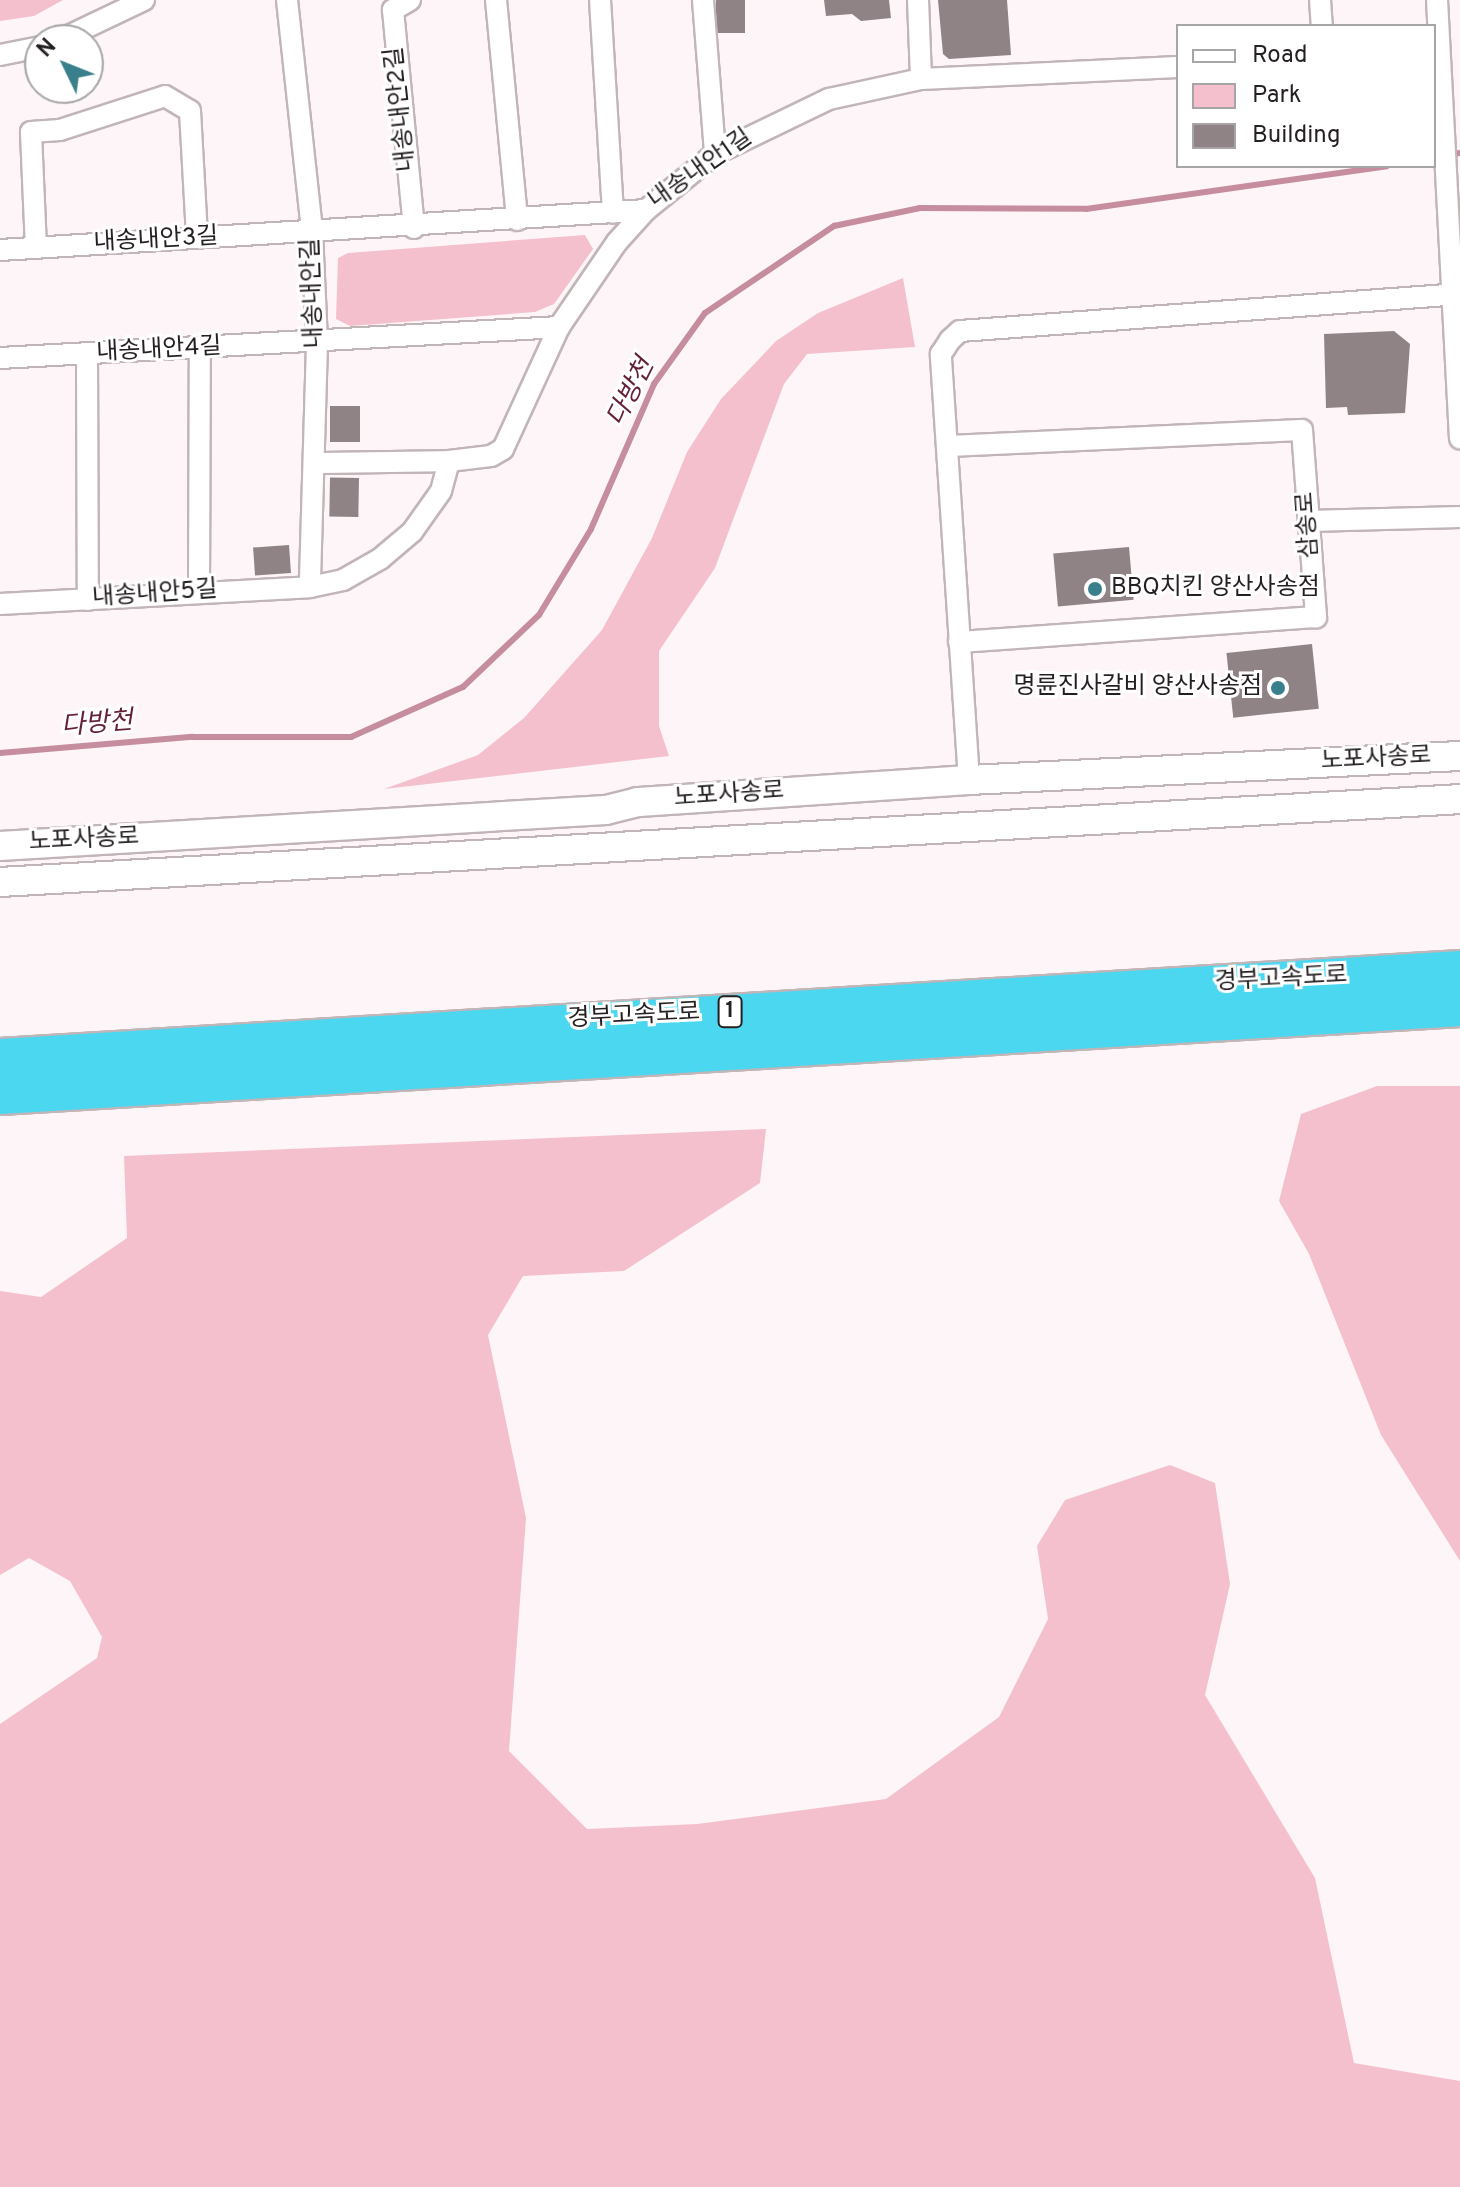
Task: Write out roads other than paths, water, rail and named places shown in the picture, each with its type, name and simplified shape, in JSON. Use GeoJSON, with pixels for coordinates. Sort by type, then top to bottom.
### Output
{"type":"FeatureCollection","features":[{"type":"Feature","properties":{"kind":"highway","name":"경부고속도로"},"geometry":{"type":"LineString","coordinates":[[0,1058],[1460,970]]}},
{"type":"Feature","properties":{"kind":"highway","name":"경부고속도로"},"geometry":{"type":"LineString","coordinates":[[0,1095],[1460,1007]]}},
{"type":"Feature","properties":{"kind":"main road","name":"노포사송로"},"geometry":{"type":"LineString","coordinates":[[0,846],[606,810],[638,802],[969,780],[1460,756]]}},
{"type":"Feature","properties":{"kind":"main road","name":"노포사송로"},"geometry":{"type":"LineString","coordinates":[[0,882],[1460,799]]}},
{"type":"Feature","properties":{"kind":"street"},"geometry":{"type":"LineString","coordinates":[[94,24],[144,0]]}},
{"type":"Feature","properties":{"kind":"street","name":"내송내안길"},"geometry":{"type":"LineString","coordinates":[[287,0],[312,232],[317,344],[310,587]]}},
{"type":"Feature","properties":{"kind":"street","name":"내송내안2길"},"geometry":{"type":"LineString","coordinates":[[410,0],[393,10],[414,228]]}},
{"type":"Feature","properties":{"kind":"street"},"geometry":{"type":"LineString","coordinates":[[496,0],[517,220]]}},
{"type":"Feature","properties":{"kind":"street"},"geometry":{"type":"LineString","coordinates":[[600,0],[613,213]]}},
{"type":"Feature","properties":{"kind":"street"},"geometry":{"type":"LineString","coordinates":[[703,0],[715,154]]}},
{"type":"Feature","properties":{"kind":"street"},"geometry":{"type":"LineString","coordinates":[[918,0],[921,79]]}},
{"type":"Feature","properties":{"kind":"street"},"geometry":{"type":"LineString","coordinates":[[1320,0],[1322,24]]}},
{"type":"Feature","properties":{"kind":"street"},"geometry":{"type":"LineString","coordinates":[[1437,0],[1447,256],[1455,295],[1460,438]]}},
{"type":"Feature","properties":{"kind":"street"},"geometry":{"type":"LineString","coordinates":[[0,55],[24,50]]}},
{"type":"Feature","properties":{"kind":"street","name":"내송내안1길"},"geometry":{"type":"LineString","coordinates":[[312,232],[414,228],[646,210],[715,154],[829,99],[921,79],[1176,67]]}},
{"type":"Feature","properties":{"kind":"street"},"geometry":{"type":"LineString","coordinates":[[36,248],[31,132],[60,130],[165,96],[190,111],[197,238]]}},
{"type":"Feature","properties":{"kind":"street"},"geometry":{"type":"LineString","coordinates":[[314,463],[449,461],[491,456],[503,449],[559,327],[617,242],[646,210]]}},
{"type":"Feature","properties":{"kind":"street","name":"내송내안3길"},"geometry":{"type":"LineString","coordinates":[[0,250],[312,232]]}},
{"type":"Feature","properties":{"kind":"street"},"geometry":{"type":"LineString","coordinates":[[969,780],[941,354],[960,331],[1455,295]]}},
{"type":"Feature","properties":{"kind":"street","name":"내송내안4길"},"geometry":{"type":"LineString","coordinates":[[0,358],[317,344],[559,327]]}},
{"type":"Feature","properties":{"kind":"street"},"geometry":{"type":"LineString","coordinates":[[199,592],[200,348]]}},
{"type":"Feature","properties":{"kind":"street"},"geometry":{"type":"LineString","coordinates":[[87,356],[88,600]]}},
{"type":"Feature","properties":{"kind":"street","name":"삼송로"},"geometry":{"type":"LineString","coordinates":[[948,446],[1302,430],[1316,617],[959,642]]}},
{"type":"Feature","properties":{"kind":"street","name":"내송내안5길"},"geometry":{"type":"LineString","coordinates":[[0,604],[310,587],[343,580],[412,532],[441,491],[449,461]]}},
{"type":"Feature","properties":{"kind":"street"},"geometry":{"type":"LineString","coordinates":[[1309,521],[1460,517]]}},
{"type":"Feature","properties":{"kind":"waterway","name":"다방천"},"geometry":{"type":"LineString","coordinates":[[1436,158],[1460,153]]}},
{"type":"Feature","properties":{"kind":"waterway","name":"다방천"},"geometry":{"type":"LineString","coordinates":[[0,753],[192,737],[351,737],[463,687],[539,615],[591,529],[654,384],[705,313],[834,226],[920,208],[1086,209],[1373,168]]}},
{"type":"Feature","properties":{"kind":"place","name":"BBQ치킨 양산사송점"},"geometry":{"type":"Point","coordinates":[1095,589]}},
{"type":"Feature","properties":{"kind":"place","name":"명륜진사갈비 양산사송점"},"geometry":{"type":"Point","coordinates":[1278,688]}}]}
